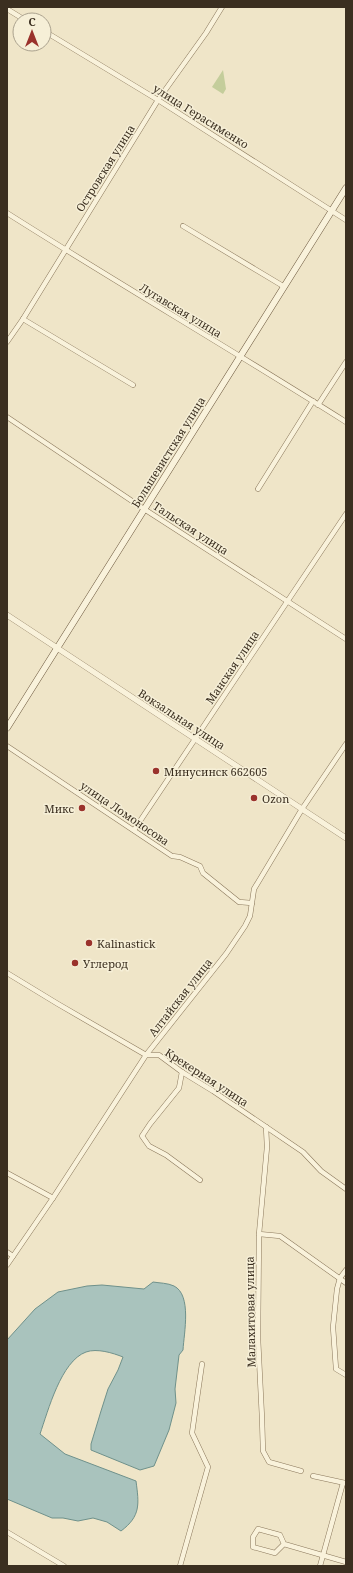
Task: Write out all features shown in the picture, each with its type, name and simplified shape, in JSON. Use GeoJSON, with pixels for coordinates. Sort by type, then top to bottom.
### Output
{"type":"FeatureCollection","features":[{"type":"Feature","properties":{"kind":"main road","name":"Большевистская улица"},"geometry":{"type":"LineString","coordinates":[[7,728],[283,286],[346,188]]}},
{"type":"Feature","properties":{"kind":"street","name":"Островская улица"},"geometry":{"type":"LineString","coordinates":[[7,342],[23,319],[158,100],[206,33],[222,7]]}},
{"type":"Feature","properties":{"kind":"street","name":"улица Герасименко"},"geometry":{"type":"LineString","coordinates":[[52,36],[158,100],[346,220]]}},
{"type":"Feature","properties":{"kind":"street","name":"Лугавская улица"},"geometry":{"type":"LineString","coordinates":[[7,213],[346,422]]}},
{"type":"Feature","properties":{"kind":"street"},"geometry":{"type":"LineString","coordinates":[[183,226],[283,286]]}},
{"type":"Feature","properties":{"kind":"street"},"geometry":{"type":"LineString","coordinates":[[23,319],[133,385]]}},
{"type":"Feature","properties":{"kind":"street"},"geometry":{"type":"LineString","coordinates":[[318,405],[346,362]]}},
{"type":"Feature","properties":{"kind":"street"},"geometry":{"type":"LineString","coordinates":[[258,489],[313,401]]}},
{"type":"Feature","properties":{"kind":"street","name":"Тальская улица"},"geometry":{"type":"LineString","coordinates":[[7,417],[144,509],[346,639]]}},
{"type":"Feature","properties":{"kind":"street","name":"Манская улица"},"geometry":{"type":"LineString","coordinates":[[134,830],[346,514]]}},
{"type":"Feature","properties":{"kind":"street","name":"Вокзальная улица"},"geometry":{"type":"LineString","coordinates":[[7,615],[346,838]]}},
{"type":"Feature","properties":{"kind":"street","name":"Алтайская улица"},"geometry":{"type":"LineString","coordinates":[[7,1265],[53,1198],[146,1055],[226,954],[250,916],[254,889],[302,809],[346,744]]}},
{"type":"Feature","properties":{"kind":"street","name":"улица Ломоносова"},"geometry":{"type":"LineString","coordinates":[[7,746],[172,856],[180,857],[200,866],[203,873],[239,902],[252,903]]}},
{"type":"Feature","properties":{"kind":"street","name":"Крекерная улица"},"geometry":{"type":"LineString","coordinates":[[7,972],[58,1004],[146,1055],[159,1055],[182,1072],[214,1091],[303,1152],[321,1171],[346,1189]]}},
{"type":"Feature","properties":{"kind":"street"},"geometry":{"type":"LineString","coordinates":[[182,1072],[178,1088],[142,1136],[149,1146],[166,1155],[200,1180]]}},
{"type":"Feature","properties":{"kind":"street","name":"Малахитовая улица"},"geometry":{"type":"LineString","coordinates":[[266,1127],[267,1147],[259,1234],[258,1338],[263,1451],[269,1462],[301,1471]]}},
{"type":"Feature","properties":{"kind":"street"},"geometry":{"type":"LineString","coordinates":[[7,1172],[53,1198]]}},
{"type":"Feature","properties":{"kind":"street"},"geometry":{"type":"LineString","coordinates":[[259,1234],[280,1236],[346,1283]]}},
{"type":"Feature","properties":{"kind":"street"},"geometry":{"type":"LineString","coordinates":[[7,1252],[13,1256]]}},
{"type":"Feature","properties":{"kind":"street"},"geometry":{"type":"LineString","coordinates":[[346,1270],[340,1278],[337,1289],[333,1327],[336,1369],[346,1374]]}},
{"type":"Feature","properties":{"kind":"street"},"geometry":{"type":"LineString","coordinates":[[180,1566],[208,1467],[192,1433],[202,1364]]}},
{"type":"Feature","properties":{"kind":"street"},"geometry":{"type":"LineString","coordinates":[[314,1476],[345,1483],[320,1566]]}},
{"type":"Feature","properties":{"kind":"street"},"geometry":{"type":"LineString","coordinates":[[284,1544],[275,1554],[253,1547],[253,1537],[258,1529],[280,1535],[284,1544],[346,1562]]}},
{"type":"Feature","properties":{"kind":"street"},"geometry":{"type":"LineString","coordinates":[[7,1532],[64,1566]]}},
{"type":"Feature","properties":{"kind":"green space"},"geometry":{"type":"Polygon","coordinates":[[[223,70],[226,89],[223,94],[212,87],[223,70]]]}},
{"type":"Feature","properties":{"kind":"water"},"geometry":{"type":"Polygon","coordinates":[[[153,1282],[172,1285],[180,1291],[183,1297],[186,1315],[183,1350],[179,1355],[175,1389],[176,1403],[169,1430],[154,1466],[140,1470],[91,1450],[91,1444],[108,1389],[123,1357],[110,1353],[100,1351],[86,1352],[77,1357],[69,1365],[51,1400],[40,1434],[65,1454],[136,1481],[138,1503],[132,1520],[121,1531],[107,1522],[93,1518],[78,1521],[63,1518],[52,1518],[7,1499],[7,1340],[35,1309],[58,1292],[87,1286],[102,1285],[144,1289],[153,1282]]]}},
{"type":"Feature","properties":{"kind":"place","name":"Минусинск 662605"},"geometry":{"type":"Point","coordinates":[156,771]}},
{"type":"Feature","properties":{"kind":"place","name":"Ozon"},"geometry":{"type":"Point","coordinates":[254,798]}},
{"type":"Feature","properties":{"kind":"place","name":"Микс"},"geometry":{"type":"Point","coordinates":[82,808]}},
{"type":"Feature","properties":{"kind":"place","name":"Kalinastick"},"geometry":{"type":"Point","coordinates":[89,943]}},
{"type":"Feature","properties":{"kind":"place","name":"Углерод"},"geometry":{"type":"Point","coordinates":[75,963]}}]}
